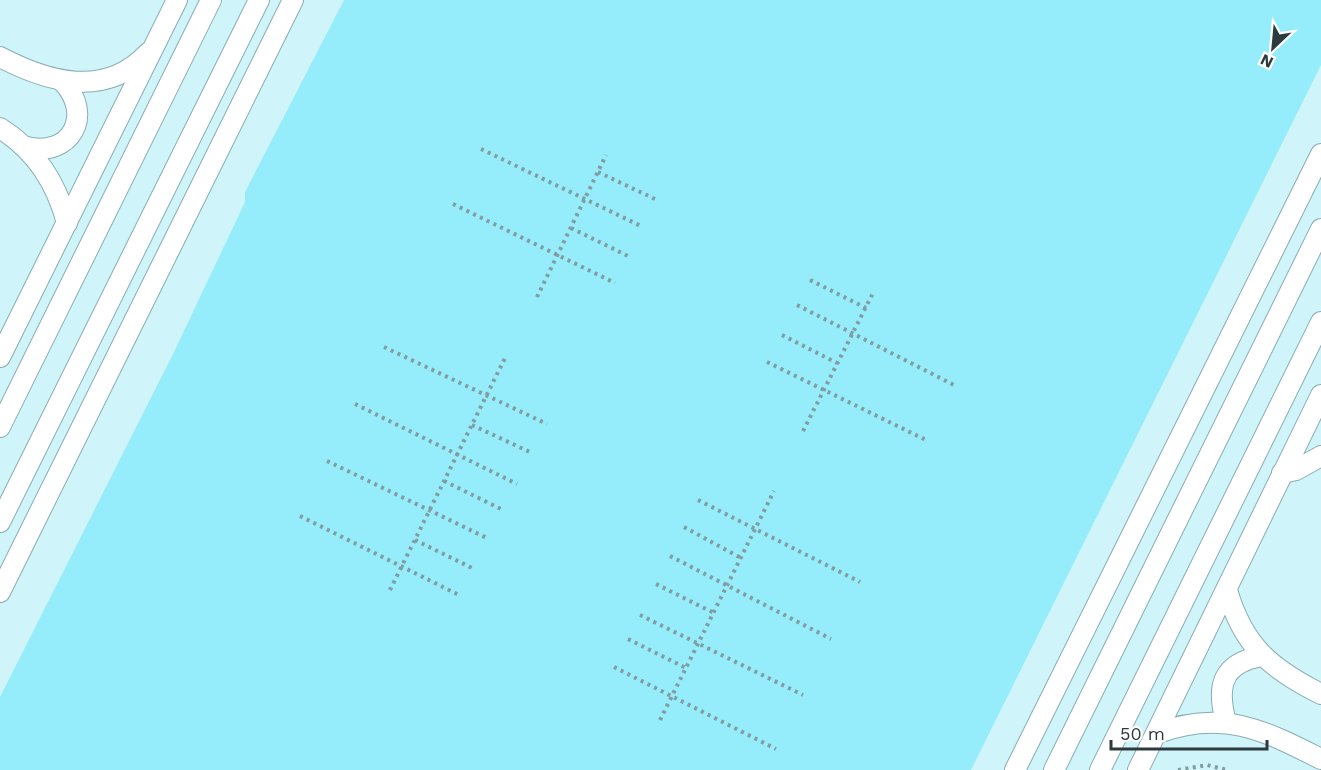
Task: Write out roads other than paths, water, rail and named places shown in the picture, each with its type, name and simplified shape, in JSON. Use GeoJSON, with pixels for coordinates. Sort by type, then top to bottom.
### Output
{"type":"FeatureCollection","features":[{"type":"Feature","properties":{"kind":"street"},"geometry":{"type":"LineString","coordinates":[[0,357],[177,0]]}},
{"type":"Feature","properties":{"kind":"street"},"geometry":{"type":"LineString","coordinates":[[0,427],[211,0]]}},
{"type":"Feature","properties":{"kind":"street"},"geometry":{"type":"LineString","coordinates":[[0,522],[259,0]]}},
{"type":"Feature","properties":{"kind":"street"},"geometry":{"type":"LineString","coordinates":[[0,592],[292,0]]}},
{"type":"Feature","properties":{"kind":"street"},"geometry":{"type":"LineString","coordinates":[[0,57],[40,76],[63,82],[85,82],[106,78],[126,69],[154,46]]}},
{"type":"Feature","properties":{"kind":"street"},"geometry":{"type":"LineString","coordinates":[[26,147],[39,150],[53,148],[64,142],[73,131],[78,118],[77,105],[72,92],[63,82]]}},
{"type":"Feature","properties":{"kind":"street"},"geometry":{"type":"LineString","coordinates":[[0,128],[26,147],[52,182],[67,223]]}},
{"type":"Feature","properties":{"kind":"street"},"geometry":{"type":"LineString","coordinates":[[1015,770],[1321,154]]}},
{"type":"Feature","properties":{"kind":"street"},"geometry":{"type":"LineString","coordinates":[[1054,770],[1321,229]]}},
{"type":"Feature","properties":{"kind":"street"},"geometry":{"type":"LineString","coordinates":[[1100,770],[1321,322]]}},
{"type":"Feature","properties":{"kind":"street"},"geometry":{"type":"LineString","coordinates":[[1138,770],[1321,395]]}},
{"type":"Feature","properties":{"kind":"street"},"geometry":{"type":"LineString","coordinates":[[1282,473],[1302,468],[1321,456]]}},
{"type":"Feature","properties":{"kind":"street"},"geometry":{"type":"LineString","coordinates":[[1227,590],[1242,630],[1262,656],[1278,670],[1321,694]]}},
{"type":"Feature","properties":{"kind":"street"},"geometry":{"type":"LineString","coordinates":[[1226,722],[1220,698],[1225,677],[1241,662],[1262,656]]}},
{"type":"Feature","properties":{"kind":"street"},"geometry":{"type":"LineString","coordinates":[[1158,733],[1198,722],[1226,722],[1260,730],[1321,759]]}}]}
